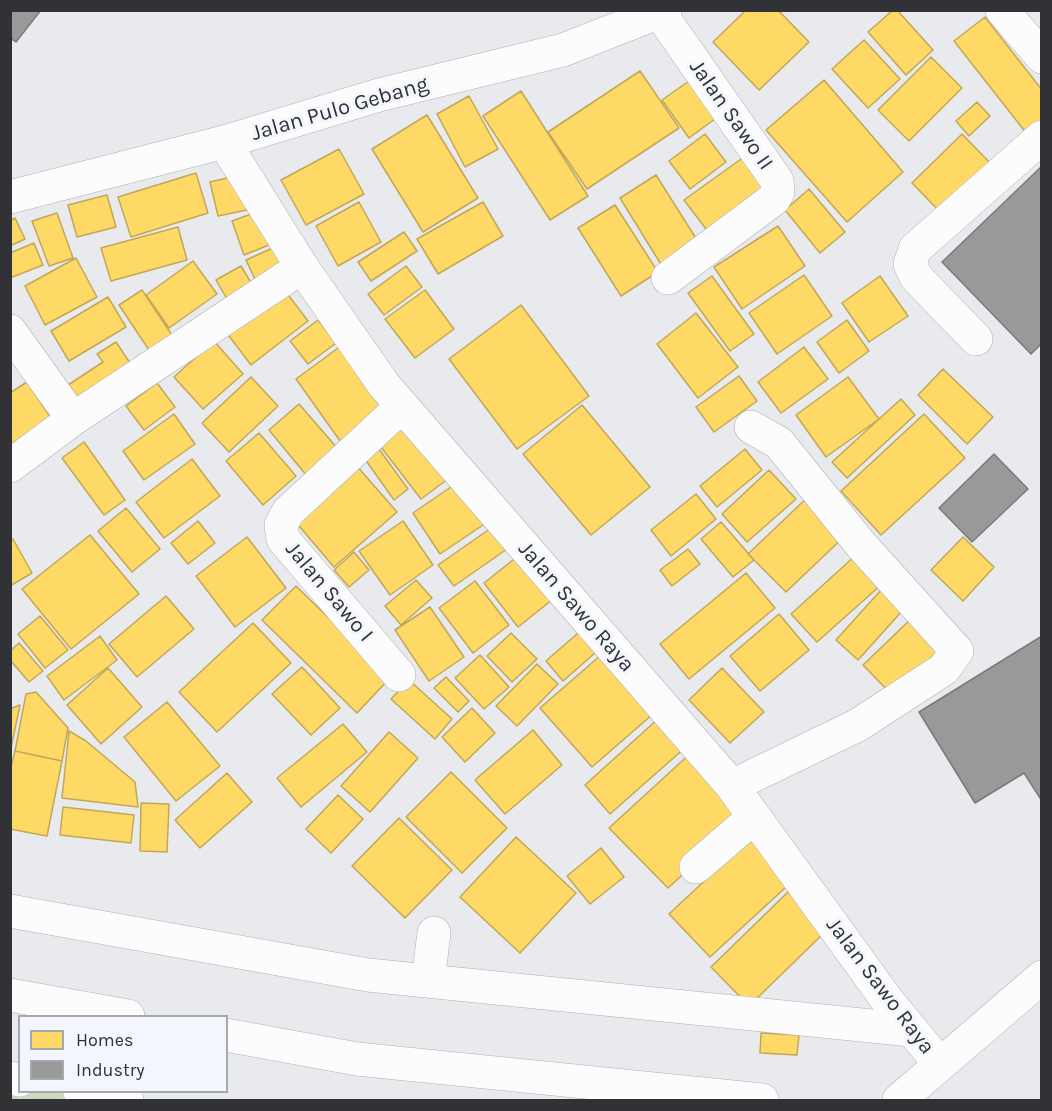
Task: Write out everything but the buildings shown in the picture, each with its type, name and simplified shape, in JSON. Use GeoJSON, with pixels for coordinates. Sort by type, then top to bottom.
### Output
{"type":"FeatureCollection","features":[{"type":"Feature","properties":{"kind":"street"},"geometry":{"type":"LineString","coordinates":[[1002,10],[1041,57]]}},
{"type":"Feature","properties":{"kind":"street","name":"Jalan Pulo Gebang"},"geometry":{"type":"LineString","coordinates":[[10,197],[224,142],[379,95],[563,50],[663,12]]}},
{"type":"Feature","properties":{"kind":"street","name":"Jalan Sawo II"},"geometry":{"type":"LineString","coordinates":[[663,12],[777,181],[778,192],[774,199],[668,278]]}},
{"type":"Feature","properties":{"kind":"street"},"geometry":{"type":"LineString","coordinates":[[976,339],[916,277],[910,264],[915,249],[1041,137]]}},
{"type":"Feature","properties":{"kind":"street","name":"Jalan Sawo Raya"},"geometry":{"type":"LineString","coordinates":[[224,142],[302,267],[401,407],[732,786],[887,1000],[940,1064]]}},
{"type":"Feature","properties":{"kind":"street"},"geometry":{"type":"LineString","coordinates":[[10,466],[73,419],[302,267]]}},
{"type":"Feature","properties":{"kind":"street"},"geometry":{"type":"LineString","coordinates":[[10,331],[73,419]]}},
{"type":"Feature","properties":{"kind":"street","name":"Jalan Sawo I"},"geometry":{"type":"LineString","coordinates":[[399,675],[283,539],[281,525],[288,512],[401,407]]}},
{"type":"Feature","properties":{"kind":"street"},"geometry":{"type":"LineString","coordinates":[[732,786],[858,725],[944,669],[957,651],[862,546],[779,443],[752,427]]}},
{"type":"Feature","properties":{"kind":"street"},"geometry":{"type":"LineString","coordinates":[[696,867],[754,817]]}},
{"type":"Feature","properties":{"kind":"street"},"geometry":{"type":"LineString","coordinates":[[10,911],[368,975],[911,1030]]}},
{"type":"Feature","properties":{"kind":"street"},"geometry":{"type":"LineString","coordinates":[[428,981],[434,933]]}},
{"type":"Feature","properties":{"kind":"street"},"geometry":{"type":"LineString","coordinates":[[899,1101],[1041,977]]}},
{"type":"Feature","properties":{"kind":"street"},"geometry":{"type":"LineString","coordinates":[[10,995],[117,1015]]}},
{"type":"Feature","properties":{"kind":"street"},"geometry":{"type":"LineString","coordinates":[[228,1035],[357,1059],[762,1101]]}},
{"type":"Feature","properties":{"kind":"street"},"geometry":{"type":"LineString","coordinates":[[85,1093],[127,1101]]}},
{"type":"Feature","properties":{"kind":"green space"},"geometry":{"type":"Polygon","coordinates":[[[10,1078],[18,1093],[90,1093],[134,1100],[11,1100],[10,1078]]]}}]}
